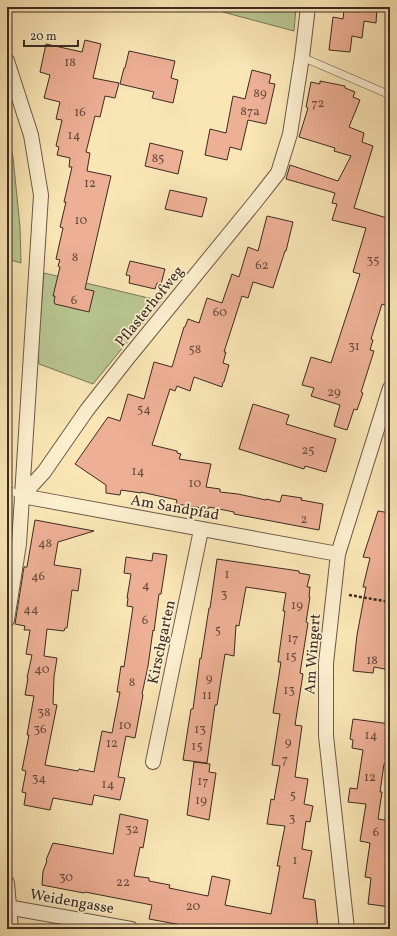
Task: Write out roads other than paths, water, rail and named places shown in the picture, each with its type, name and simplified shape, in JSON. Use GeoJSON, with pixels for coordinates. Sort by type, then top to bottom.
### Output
{"type":"FeatureCollection","features":[{"type":"Feature","properties":{"kind":"street","name":"Pflasterhofweg"},"geometry":{"type":"LineString","coordinates":[[22,496],[44,472],[87,410],[127,359],[278,173],[290,134],[308,7]]}},
{"type":"Feature","properties":{"kind":"street"},"geometry":{"type":"LineString","coordinates":[[7,62],[31,135],[41,195],[19,544],[7,620]]}},
{"type":"Feature","properties":{"kind":"street","name":"Am Wingert"},"geometry":{"type":"LineString","coordinates":[[347,929],[326,736],[326,664],[338,554],[390,388]]}},
{"type":"Feature","properties":{"kind":"street","name":"Am Sandpfad"},"geometry":{"type":"LineString","coordinates":[[22,496],[338,554]]}},
{"type":"Feature","properties":{"kind":"street","name":"Kirschgarten"},"geometry":{"type":"LineString","coordinates":[[154,762],[201,530]]}},
{"type":"Feature","properties":{"kind":"street"},"geometry":{"type":"LineString","coordinates":[[7,883],[9,927]]}},
{"type":"Feature","properties":{"kind":"street","name":"Weidengasse"},"geometry":{"type":"LineString","coordinates":[[8,907],[131,929]]}},
{"type":"Feature","properties":{"kind":"lane"},"geometry":{"type":"LineString","coordinates":[[302,57],[390,94]]}},
{"type":"Feature","properties":{"kind":"lane","name":"Am Sandpfad"},"geometry":{"type":"LineString","coordinates":[[7,489],[22,496]]}}]}
